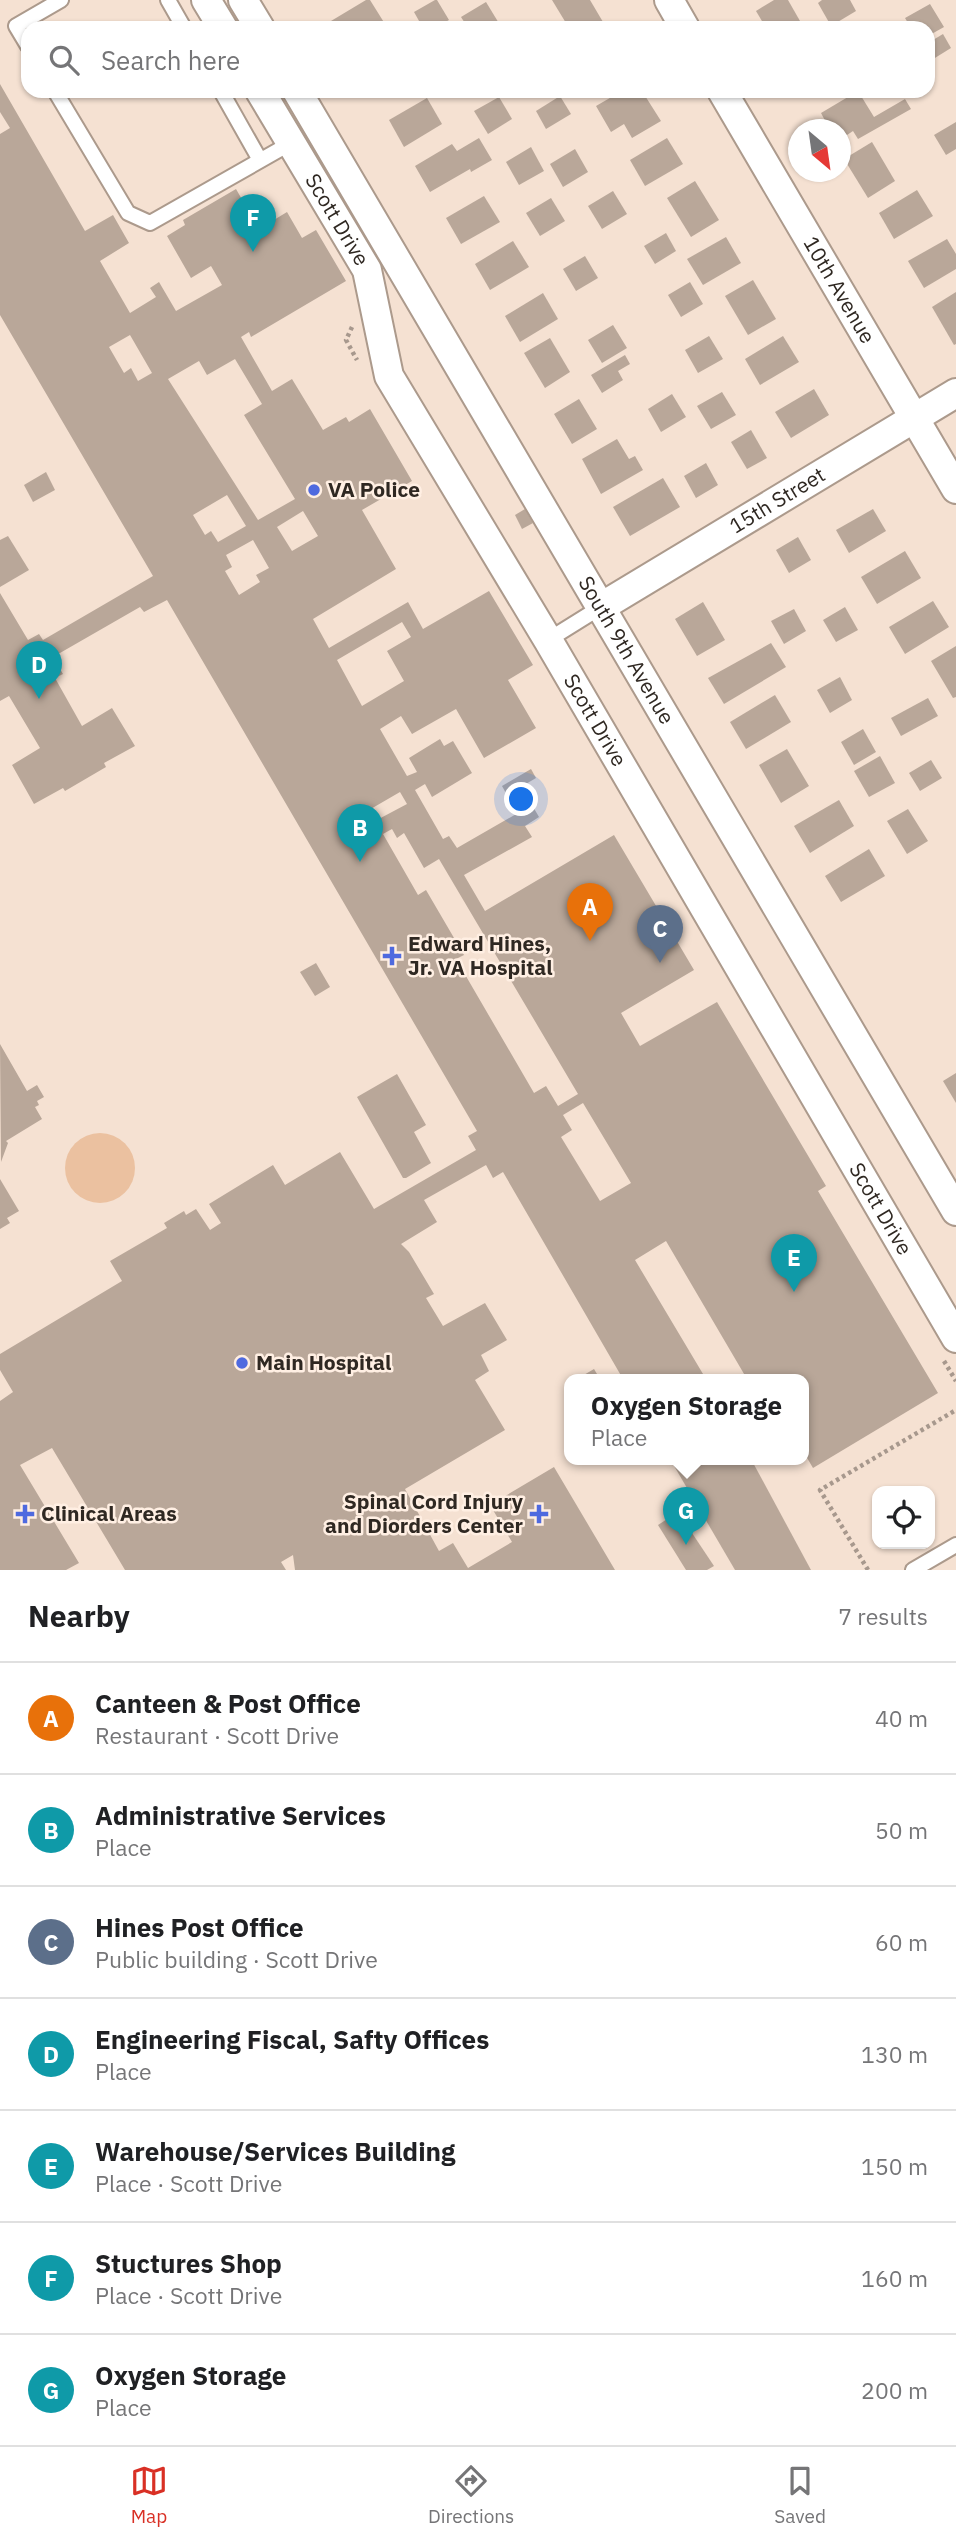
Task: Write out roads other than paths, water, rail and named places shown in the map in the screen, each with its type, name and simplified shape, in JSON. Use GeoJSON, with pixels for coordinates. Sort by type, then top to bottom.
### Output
{"type":"FeatureCollection","features":[{"type":"Feature","properties":{"kind":"street"},"geometry":{"type":"LineString","coordinates":[[206,0],[219,21]]}},
{"type":"Feature","properties":{"kind":"street"},"geometry":{"type":"LineString","coordinates":[[243,0],[256,21]]}},
{"type":"Feature","properties":{"kind":"street"},"geometry":{"type":"LineString","coordinates":[[668,0],[681,21]]}},
{"type":"Feature","properties":{"kind":"street","name":"Scott Drive"},"geometry":{"type":"LineString","coordinates":[[264,98],[367,270],[389,376],[548,640],[956,1339]]}},
{"type":"Feature","properties":{"kind":"street","name":"South 9th Avenue"},"geometry":{"type":"LineString","coordinates":[[301,98],[956,1211]]}},
{"type":"Feature","properties":{"kind":"street","name":"10th Avenue"},"geometry":{"type":"LineString","coordinates":[[726,98],[956,489]]}},
{"type":"Feature","properties":{"kind":"street","name":"15th Street"},"geometry":{"type":"LineString","coordinates":[[601,607],[956,393]]}},
{"type":"Feature","properties":{"kind":"lane"},"geometry":{"type":"LineString","coordinates":[[25,21],[61,0]]}},
{"type":"Feature","properties":{"kind":"lane"},"geometry":{"type":"LineString","coordinates":[[168,0],[180,21]]}},
{"type":"Feature","properties":{"kind":"lane"},"geometry":{"type":"LineString","coordinates":[[59,98],[128,213],[150,223],[291,143]]}},
{"type":"Feature","properties":{"kind":"lane"},"geometry":{"type":"LineString","coordinates":[[225,98],[260,160]]}},
{"type":"Feature","properties":{"kind":"lane"},"geometry":{"type":"LineString","coordinates":[[548,640],[601,607]]}},
{"type":"Feature","properties":{"kind":"lane"},"geometry":{"type":"LineString","coordinates":[[913,1570],[956,1545]]}},
{"type":"Feature","properties":{"kind":"place","name":"Stuctures Shop"},"geometry":{"type":"Point","coordinates":[253,252]}},
{"type":"Feature","properties":{"kind":"place","name":"VA Police"},"geometry":{"type":"Point","coordinates":[314,490]}},
{"type":"Feature","properties":{"kind":"place","name":"Engineering Fiscal, Safty Offices"},"geometry":{"type":"Point","coordinates":[39,699]}},
{"type":"Feature","properties":{"kind":"place","name":"Administrative Services"},"geometry":{"type":"Point","coordinates":[360,862]}},
{"type":"Feature","properties":{"kind":"place","name":"Canteen & Post Office"},"geometry":{"type":"Point","coordinates":[590,941]}},
{"type":"Feature","properties":{"kind":"place","name":"Edward Hines, Jr. VA Hospital"},"geometry":{"type":"Point","coordinates":[392,956]}},
{"type":"Feature","properties":{"kind":"place","name":"Hines Post Office"},"geometry":{"type":"Point","coordinates":[660,963]}},
{"type":"Feature","properties":{"kind":"place","name":"Warehouse/Services Building"},"geometry":{"type":"Point","coordinates":[794,1292]}},
{"type":"Feature","properties":{"kind":"place","name":"Main Hospital"},"geometry":{"type":"Point","coordinates":[242,1363]}},
{"type":"Feature","properties":{"kind":"place","name":"Clinical Areas"},"geometry":{"type":"Point","coordinates":[25,1514]}},
{"type":"Feature","properties":{"kind":"place","name":"Spinal Cord Injury and Diorders Center"},"geometry":{"type":"Point","coordinates":[539,1514]}},
{"type":"Feature","properties":{"kind":"place","name":"Oxygen Storage"},"geometry":{"type":"Point","coordinates":[686,1545]}}]}
